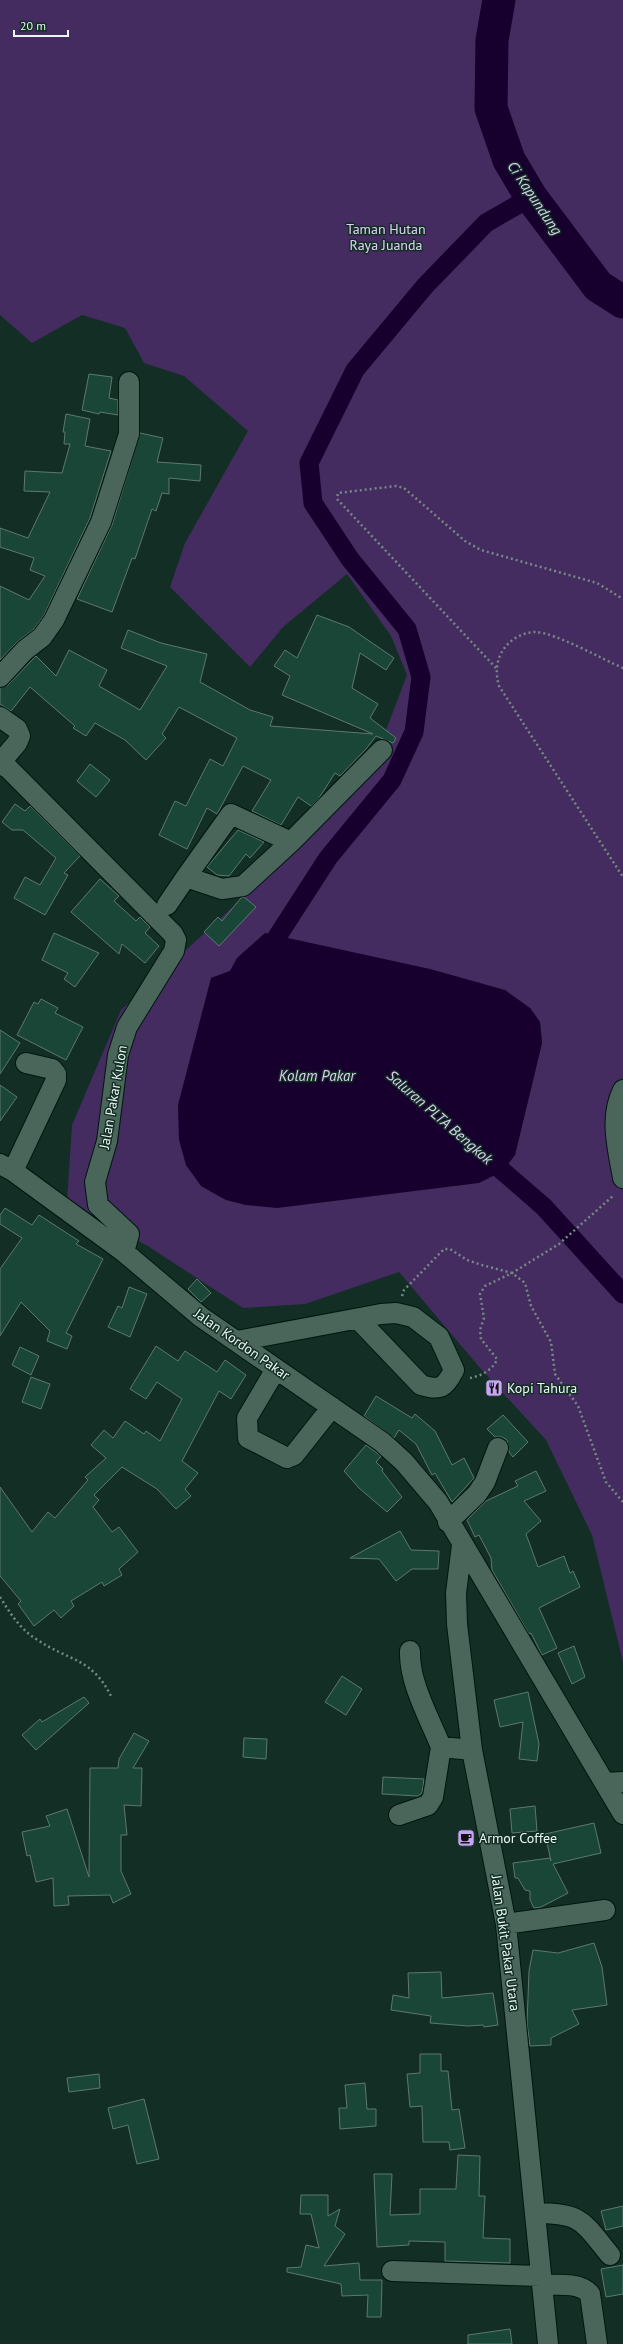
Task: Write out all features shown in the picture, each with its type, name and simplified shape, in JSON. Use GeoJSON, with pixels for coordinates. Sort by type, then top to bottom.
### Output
{"type":"FeatureCollection","features":[{"type":"Feature","properties":{"kind":"street"},"geometry":{"type":"LineString","coordinates":[[0,677],[25,650],[42,637],[54,620],[101,522],[129,434],[129,382]]}},
{"type":"Feature","properties":{"kind":"street"},"geometry":{"type":"LineString","coordinates":[[0,717],[17,729],[20,736],[3,765]]}},
{"type":"Feature","properties":{"kind":"street"},"geometry":{"type":"LineString","coordinates":[[186,878],[222,889],[243,886],[290,842],[382,750]]}},
{"type":"Feature","properties":{"kind":"street","name":"Jalan Pakar Kulon"},"geometry":{"type":"LineString","coordinates":[[3,765],[123,882],[173,934],[176,940],[174,951],[127,1028],[118,1055],[107,1142],[95,1182],[98,1205],[129,1234],[124,1252]]}},
{"type":"Feature","properties":{"kind":"street"},"geometry":{"type":"LineString","coordinates":[[167,904],[230,814],[234,814],[290,842]]}},
{"type":"Feature","properties":{"kind":"street"},"geometry":{"type":"LineString","coordinates":[[6,1168],[56,1080],[56,1074],[52,1069],[26,1063]]}},
{"type":"Feature","properties":{"kind":"street"},"geometry":{"type":"LineString","coordinates":[[620,1185],[615,1134],[618,1100],[623,1090]]}},
{"type":"Feature","properties":{"kind":"street","name":"Jalan Kordon Pakar"},"geometry":{"type":"LineString","coordinates":[[6,1168],[124,1252],[182,1302],[382,1442],[404,1462],[438,1502],[462,1545],[614,1783],[623,1814]]}},
{"type":"Feature","properties":{"kind":"street"},"geometry":{"type":"LineString","coordinates":[[237,1341],[260,1336],[358,1319],[396,1313],[414,1317],[439,1337],[454,1370],[444,1386],[433,1389],[421,1385],[358,1319]]}},
{"type":"Feature","properties":{"kind":"street"},"geometry":{"type":"LineString","coordinates":[[276,1369],[247,1418],[248,1438],[287,1458],[294,1455],[332,1407]]}},
{"type":"Feature","properties":{"kind":"street"},"geometry":{"type":"LineString","coordinates":[[448,1522],[477,1494],[485,1482],[498,1448]]}},
{"type":"Feature","properties":{"kind":"street","name":"Jalan Bukit Pakar Utara"},"geometry":{"type":"LineString","coordinates":[[462,1545],[456,1593],[457,1624],[472,1750],[506,1924],[548,2344]]}},
{"type":"Feature","properties":{"kind":"street"},"geometry":{"type":"LineString","coordinates":[[399,1814],[428,1805],[433,1797],[441,1747],[413,1677],[410,1651]]}},
{"type":"Feature","properties":{"kind":"street"},"geometry":{"type":"LineString","coordinates":[[441,1747],[472,1750]]}},
{"type":"Feature","properties":{"kind":"street"},"geometry":{"type":"LineString","coordinates":[[506,1924],[605,1910]]}},
{"type":"Feature","properties":{"kind":"street"},"geometry":{"type":"LineString","coordinates":[[535,2213],[557,2213],[572,2216],[583,2223],[610,2255]]}},
{"type":"Feature","properties":{"kind":"street"},"geometry":{"type":"LineString","coordinates":[[392,2272],[542,2281],[586,2289],[590,2294],[597,2344]]}},
{"type":"Feature","properties":{"kind":"path"},"geometry":{"type":"LineString","coordinates":[[496,668],[337,499],[338,493],[396,486],[404,488],[465,541],[481,550],[597,583],[623,599]]}},
{"type":"Feature","properties":{"kind":"path"},"geometry":{"type":"LineString","coordinates":[[623,668],[551,636],[535,632],[520,636],[506,645],[498,659],[496,668],[499,686],[623,877]]}},
{"type":"Feature","properties":{"kind":"path"},"geometry":{"type":"LineString","coordinates":[[454,1370],[468,1378],[480,1376],[495,1364],[497,1360],[495,1355],[480,1339],[480,1330],[484,1318],[480,1294],[485,1286],[512,1273],[559,1244],[586,1221],[620,1185]]}},
{"type":"Feature","properties":{"kind":"path"},"geometry":{"type":"LineString","coordinates":[[414,1317],[402,1294],[444,1249],[450,1250],[468,1260],[482,1265],[512,1273],[526,1283],[530,1306],[551,1342],[555,1374],[578,1406],[606,1482],[623,1502]]}},
{"type":"Feature","properties":{"kind":"path"},"geometry":{"type":"LineString","coordinates":[[0,1597],[12,1616],[28,1634],[89,1666],[105,1684],[112,1698]]}},
{"type":"Feature","properties":{"kind":"green space","name":"Taman Hutan Raya Juanda"},"geometry":{"type":"Polygon","coordinates":[[[0,0],[623,0],[623,1662],[592,1535],[546,1440],[480,1368],[399,1272],[305,1304],[243,1308],[146,1245],[67,1201],[72,1125],[121,1010],[316,830],[375,759],[407,675],[391,636],[347,574],[283,627],[250,667],[170,587],[185,543],[248,431],[184,376],[144,363],[125,328],[82,315],[32,343],[0,315],[0,0]],[[265,933],[230,971],[211,978],[186,1165],[205,1187],[218,1196],[246,1205],[515,1155],[542,1043],[540,1022],[530,1008],[265,933]]]}},
{"type":"Feature","properties":{"kind":"water","name":"Kolam Pakar"},"geometry":{"type":"Polygon","coordinates":[[[265,933],[430,969],[505,990],[530,1008],[540,1022],[542,1043],[515,1155],[503,1171],[479,1183],[277,1208],[246,1205],[226,1200],[201,1186],[186,1165],[179,1140],[178,1105],[211,978],[230,971],[237,958],[265,933]]]}},
{"type":"Feature","properties":{"kind":"building"},"geometry":{"type":"Polygon","coordinates":[[[89,374],[112,377],[109,398],[118,400],[118,415],[100,412],[99,414],[82,410],[89,374]]]}},
{"type":"Feature","properties":{"kind":"building"},"geometry":{"type":"Polygon","coordinates":[[[66,414],[90,419],[85,446],[111,451],[90,518],[44,615],[34,629],[17,642],[0,660],[0,586],[29,600],[45,576],[30,570],[34,558],[0,547],[0,528],[28,538],[50,492],[24,491],[25,471],[62,473],[70,444],[64,444],[65,432],[63,432],[66,414]]]}},
{"type":"Feature","properties":{"kind":"building"},"geometry":{"type":"Polygon","coordinates":[[[140,433],[163,438],[157,462],[201,465],[200,481],[169,478],[169,494],[162,493],[156,511],[152,509],[135,559],[132,558],[112,612],[77,599],[112,525],[140,433]]]}},
{"type":"Feature","properties":{"kind":"building"},"geometry":{"type":"Polygon","coordinates":[[[317,615],[349,627],[394,658],[386,670],[360,653],[352,688],[378,704],[370,718],[396,738],[393,743],[376,736],[366,749],[340,776],[335,773],[319,798],[311,806],[298,797],[281,825],[252,811],[271,780],[243,766],[217,814],[207,808],[187,849],[159,835],[175,801],[186,806],[210,759],[223,766],[237,738],[179,707],[162,734],[166,738],[146,760],[125,740],[95,723],[86,736],[73,728],[75,726],[30,687],[11,711],[0,704],[0,688],[8,685],[36,656],[56,676],[69,650],[107,670],[99,686],[140,710],[167,666],[121,648],[128,630],[161,643],[207,654],[200,682],[250,710],[273,717],[270,726],[373,734],[282,695],[290,676],[274,666],[285,650],[297,658],[317,615]]]}},
{"type":"Feature","properties":{"kind":"building"},"geometry":{"type":"Polygon","coordinates":[[[90,764],[110,780],[96,797],[77,781],[90,764]]]}},
{"type":"Feature","properties":{"kind":"building"},"geometry":{"type":"Polygon","coordinates":[[[15,804],[25,811],[30,806],[80,856],[64,873],[68,875],[45,915],[14,898],[25,877],[40,885],[56,858],[23,830],[12,830],[2,822],[15,804]]]}},
{"type":"Feature","properties":{"kind":"building"},"geometry":{"type":"Polygon","coordinates":[[[238,830],[264,842],[250,858],[246,854],[229,876],[217,875],[207,867],[238,830]]]}},
{"type":"Feature","properties":{"kind":"building"},"geometry":{"type":"Polygon","coordinates":[[[100,879],[119,896],[114,901],[136,921],[140,917],[150,927],[145,933],[159,946],[145,963],[122,944],[119,954],[71,912],[100,879]]]}},
{"type":"Feature","properties":{"kind":"building"},"geometry":{"type":"Polygon","coordinates":[[[244,897],[256,907],[219,946],[204,932],[218,917],[222,921],[241,898],[244,897]]]}},
{"type":"Feature","properties":{"kind":"building"},"geometry":{"type":"Polygon","coordinates":[[[54,933],[99,953],[75,987],[64,979],[68,973],[42,960],[54,933]]]}},
{"type":"Feature","properties":{"kind":"building"},"geometry":{"type":"Polygon","coordinates":[[[41,999],[58,1008],[55,1013],[83,1027],[66,1060],[17,1035],[34,1002],[38,1004],[41,999]]]}},
{"type":"Feature","properties":{"kind":"building"},"geometry":{"type":"Polygon","coordinates":[[[0,1030],[20,1043],[0,1074],[0,1030]]]}},
{"type":"Feature","properties":{"kind":"building"},"geometry":{"type":"Polygon","coordinates":[[[0,1085],[17,1097],[0,1121],[0,1085]]]}},
{"type":"Feature","properties":{"kind":"building"},"geometry":{"type":"Polygon","coordinates":[[[5,1208],[32,1225],[39,1215],[79,1241],[76,1244],[103,1259],[66,1333],[72,1336],[67,1349],[47,1341],[50,1331],[21,1302],[0,1336],[0,1269],[22,1238],[0,1224],[0,1215],[5,1208]]]}},
{"type":"Feature","properties":{"kind":"building"},"geometry":{"type":"Polygon","coordinates":[[[197,1279],[211,1293],[201,1302],[188,1289],[197,1279]]]}},
{"type":"Feature","properties":{"kind":"building"},"geometry":{"type":"Polygon","coordinates":[[[129,1287],[147,1294],[130,1337],[108,1327],[118,1306],[122,1308],[129,1287]]]}},
{"type":"Feature","properties":{"kind":"building"},"geometry":{"type":"Polygon","coordinates":[[[156,1346],[178,1361],[185,1351],[217,1372],[225,1360],[246,1375],[231,1399],[219,1391],[182,1461],[198,1473],[185,1489],[191,1496],[176,1509],[157,1489],[122,1467],[94,1495],[99,1500],[93,1507],[112,1532],[119,1527],[138,1552],[119,1569],[122,1575],[104,1586],[102,1582],[71,1601],[74,1606],[61,1618],[54,1610],[34,1626],[18,1604],[21,1601],[0,1576],[0,1487],[32,1532],[48,1512],[55,1518],[88,1480],[85,1477],[106,1458],[91,1445],[104,1430],[113,1438],[125,1421],[144,1434],[146,1431],[160,1441],[182,1399],[157,1382],[146,1399],[130,1389],[156,1346]]]}},
{"type":"Feature","properties":{"kind":"building"},"geometry":{"type":"Polygon","coordinates":[[[20,1347],[39,1356],[31,1375],[12,1365],[20,1347]]]}},
{"type":"Feature","properties":{"kind":"building"},"geometry":{"type":"Polygon","coordinates":[[[31,1377],[50,1384],[41,1409],[22,1402],[31,1377]]]}},
{"type":"Feature","properties":{"kind":"building"},"geometry":{"type":"Polygon","coordinates":[[[376,1396],[412,1418],[415,1414],[435,1431],[452,1465],[464,1458],[474,1478],[452,1502],[435,1473],[432,1475],[416,1444],[399,1430],[394,1438],[364,1416],[376,1396]]]}},
{"type":"Feature","properties":{"kind":"building"},"geometry":{"type":"Polygon","coordinates":[[[503,1415],[528,1442],[513,1457],[509,1452],[507,1440],[502,1437],[495,1437],[487,1429],[503,1415]]]}},
{"type":"Feature","properties":{"kind":"building"},"geometry":{"type":"Polygon","coordinates":[[[366,1445],[381,1456],[376,1462],[383,1469],[382,1471],[402,1497],[387,1512],[359,1488],[344,1471],[366,1445]]]}},
{"type":"Feature","properties":{"kind":"building"},"geometry":{"type":"Polygon","coordinates":[[[536,1471],[546,1491],[524,1501],[541,1521],[526,1534],[538,1567],[564,1556],[570,1573],[573,1571],[580,1587],[539,1608],[557,1648],[542,1655],[531,1633],[529,1634],[492,1570],[491,1558],[479,1535],[475,1537],[467,1520],[486,1501],[518,1486],[515,1481],[536,1471]]]}},
{"type":"Feature","properties":{"kind":"building"},"geometry":{"type":"Polygon","coordinates":[[[400,1531],[411,1550],[439,1551],[438,1569],[412,1569],[396,1581],[379,1559],[350,1558],[400,1531]]]}},
{"type":"Feature","properties":{"kind":"building"},"geometry":{"type":"Polygon","coordinates":[[[574,1646],[585,1677],[572,1684],[558,1653],[574,1646]]]}},
{"type":"Feature","properties":{"kind":"building"},"geometry":{"type":"Polygon","coordinates":[[[342,1676],[362,1689],[346,1715],[325,1702],[342,1676]]]}},
{"type":"Feature","properties":{"kind":"building"},"geometry":{"type":"Polygon","coordinates":[[[528,1692],[539,1744],[537,1761],[519,1759],[523,1722],[500,1727],[494,1700],[528,1692]]]}},
{"type":"Feature","properties":{"kind":"building"},"geometry":{"type":"Polygon","coordinates":[[[84,1697],[89,1703],[36,1750],[22,1735],[40,1719],[42,1722],[84,1697]]]}},
{"type":"Feature","properties":{"kind":"building"},"geometry":{"type":"Polygon","coordinates":[[[134,1733],[149,1741],[133,1768],[142,1768],[141,1806],[124,1805],[127,1835],[121,1835],[121,1871],[131,1894],[113,1903],[110,1895],[68,1896],[69,1905],[54,1906],[53,1878],[36,1882],[30,1855],[27,1856],[22,1832],[50,1826],[46,1816],[67,1809],[89,1877],[90,1768],[118,1768],[119,1759],[134,1733]]]}},
{"type":"Feature","properties":{"kind":"building"},"geometry":{"type":"Polygon","coordinates":[[[244,1738],[267,1739],[266,1759],[243,1757],[244,1738]]]}},
{"type":"Feature","properties":{"kind":"building"},"geometry":{"type":"Polygon","coordinates":[[[383,1777],[424,1779],[422,1793],[418,1796],[382,1794],[383,1777]]]}},
{"type":"Feature","properties":{"kind":"building"},"geometry":{"type":"Polygon","coordinates":[[[535,1806],[537,1831],[512,1833],[510,1809],[535,1806]]]}},
{"type":"Feature","properties":{"kind":"building"},"geometry":{"type":"Polygon","coordinates":[[[594,1823],[601,1853],[553,1864],[568,1893],[541,1907],[534,1908],[530,1900],[530,1891],[525,1890],[518,1878],[515,1878],[513,1863],[550,1858],[551,1861],[545,1834],[594,1823]]]}},
{"type":"Feature","properties":{"kind":"building"},"geometry":{"type":"Polygon","coordinates":[[[594,1943],[602,1967],[607,2005],[572,2010],[579,2024],[551,2038],[551,2045],[530,2046],[527,2023],[529,1971],[533,1950],[558,1953],[594,1943]]]}},
{"type":"Feature","properties":{"kind":"building"},"geometry":{"type":"Polygon","coordinates":[[[441,1972],[442,1998],[493,1993],[498,2025],[484,2027],[483,2025],[468,2026],[430,2023],[431,2016],[391,2010],[393,1995],[409,1998],[408,1973],[441,1972]]]}},
{"type":"Feature","properties":{"kind":"building"},"geometry":{"type":"Polygon","coordinates":[[[420,2054],[441,2054],[441,2071],[448,2071],[452,2110],[459,2109],[465,2148],[450,2150],[449,2142],[423,2142],[422,2106],[410,2107],[407,2074],[420,2073],[420,2054]]]}},
{"type":"Feature","properties":{"kind":"building"},"geometry":{"type":"Polygon","coordinates":[[[99,2074],[100,2088],[69,2092],[67,2078],[99,2074]]]}},
{"type":"Feature","properties":{"kind":"building"},"geometry":{"type":"Polygon","coordinates":[[[365,2083],[367,2109],[376,2109],[376,2126],[340,2129],[339,2108],[347,2108],[345,2085],[365,2083]]]}},
{"type":"Feature","properties":{"kind":"building"},"geometry":{"type":"Polygon","coordinates":[[[144,2099],[159,2159],[137,2164],[128,2125],[113,2129],[108,2108],[144,2099]]]}},
{"type":"Feature","properties":{"kind":"building"},"geometry":{"type":"Polygon","coordinates":[[[458,2155],[480,2156],[479,2196],[485,2196],[483,2238],[510,2239],[510,2263],[445,2261],[445,2242],[409,2241],[409,2245],[377,2247],[374,2174],[392,2174],[390,2215],[420,2214],[420,2189],[456,2189],[458,2155]]]}},
{"type":"Feature","properties":{"kind":"building"},"geometry":{"type":"Polygon","coordinates":[[[301,2195],[328,2195],[328,2216],[340,2209],[335,2226],[345,2234],[324,2266],[359,2263],[360,2280],[382,2280],[381,2317],[367,2317],[368,2295],[342,2296],[341,2284],[287,2272],[287,2268],[301,2267],[306,2245],[319,2248],[311,2214],[300,2214],[301,2195]]]}},
{"type":"Feature","properties":{"kind":"building"},"geometry":{"type":"Polygon","coordinates":[[[623,2206],[623,2226],[606,2230],[601,2211],[623,2206]]]}},
{"type":"Feature","properties":{"kind":"building"},"geometry":{"type":"Polygon","coordinates":[[[623,2265],[623,2294],[606,2297],[601,2269],[623,2265]]]}},
{"type":"Feature","properties":{"kind":"building"},"geometry":{"type":"Polygon","coordinates":[[[510,2329],[512,2344],[468,2344],[468,2335],[510,2329]]]}},
{"type":"Feature","properties":{"kind":"waterway","name":"Ci Kapundung"},"geometry":{"type":"LineString","coordinates":[[499,0],[492,40],[491,108],[509,160],[531,197],[598,286],[623,302]]}},
{"type":"Feature","properties":{"kind":"waterway"},"geometry":{"type":"LineString","coordinates":[[277,937],[328,858],[392,780],[414,732],[421,677],[407,629],[350,559],[313,503],[309,463],[355,370],[425,286],[486,223],[531,197]]}},
{"type":"Feature","properties":{"kind":"waterway","name":"Saluran PLTA Bengkok"},"geometry":{"type":"LineString","coordinates":[[483,1154],[544,1207],[623,1294]]}},
{"type":"Feature","properties":{"kind":"place","name":"Kopi Tahura"},"geometry":{"type":"Point","coordinates":[494,1388]}},
{"type":"Feature","properties":{"kind":"place","name":"Armor Coffee"},"geometry":{"type":"Point","coordinates":[466,1838]}}]}
